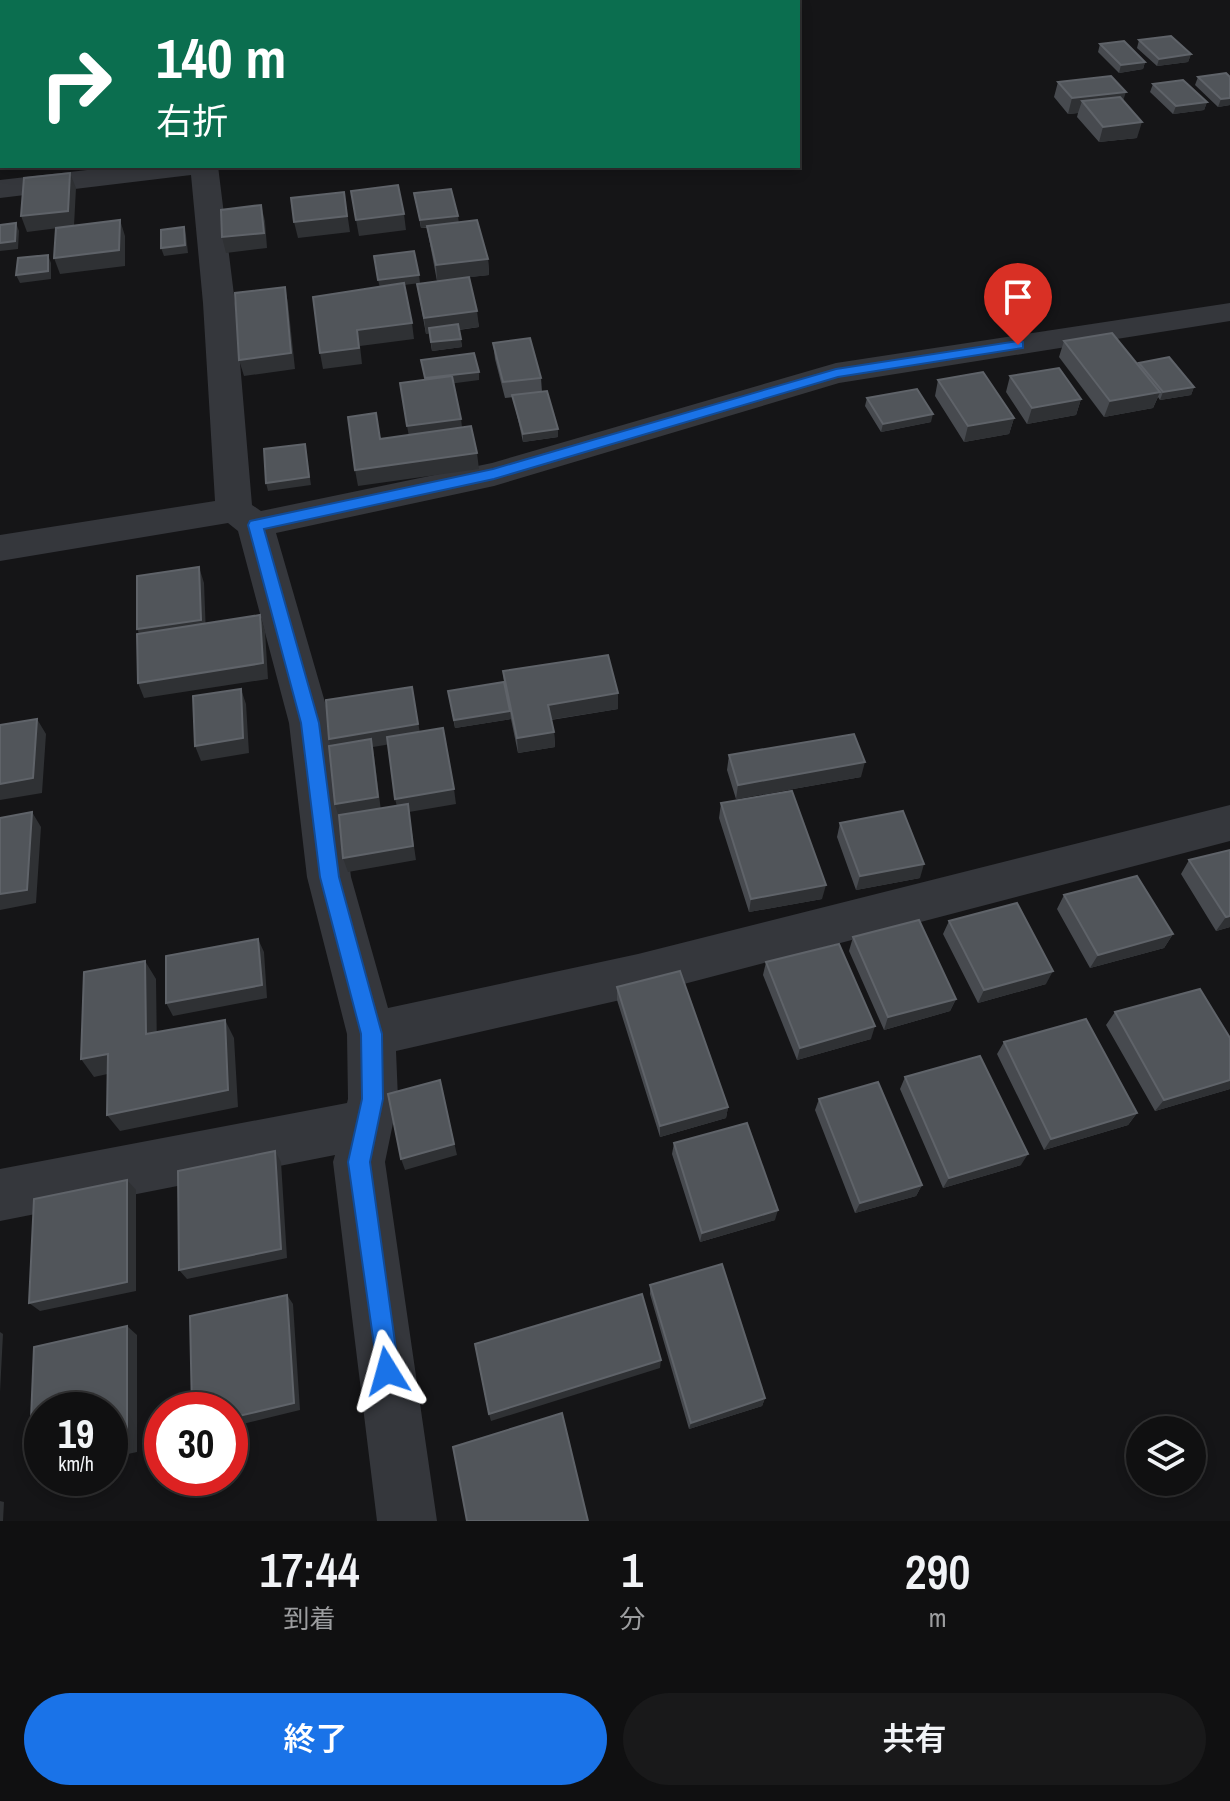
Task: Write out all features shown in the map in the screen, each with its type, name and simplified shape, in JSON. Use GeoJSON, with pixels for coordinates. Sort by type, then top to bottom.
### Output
{"type":"FeatureCollection","features":[{"type":"Feature","properties":{"kind":"street"},"geometry":{"type":"LineString","coordinates":[[0,189],[176,168]]}},
{"type":"Feature","properties":{"kind":"street"},"geometry":{"type":"LineString","coordinates":[[204,168],[245,518],[310,723],[329,877],[371,1034],[373,1099],[359,1162],[407,1521]]}},
{"type":"Feature","properties":{"kind":"street"},"geometry":{"type":"LineString","coordinates":[[0,548],[245,518],[494,474],[836,373],[1230,312]]}},
{"type":"Feature","properties":{"kind":"street"},"geometry":{"type":"LineString","coordinates":[[371,1034],[638,975],[1230,823]]}},
{"type":"Feature","properties":{"kind":"street"},"geometry":{"type":"LineString","coordinates":[[0,1195],[367,1124]]}},
{"type":"Feature","properties":{"kind":"building"},"geometry":{"type":"Polygon","coordinates":[[[1171,36],[1191,54],[1159,59],[1139,40],[1171,36]]]}},
{"type":"Feature","properties":{"kind":"building"},"geometry":{"type":"Polygon","coordinates":[[[1124,41],[1145,62],[1121,65],[1100,44],[1124,41]]]}},
{"type":"Feature","properties":{"kind":"building"},"geometry":{"type":"Polygon","coordinates":[[[1226,73],[1230,77],[1230,98],[1221,99],[1198,77],[1226,73]]]}},
{"type":"Feature","properties":{"kind":"building"},"geometry":{"type":"Polygon","coordinates":[[[1111,76],[1126,92],[1072,98],[1058,82],[1111,76]]]}},
{"type":"Feature","properties":{"kind":"building"},"geometry":{"type":"Polygon","coordinates":[[[1183,80],[1207,102],[1176,106],[1153,84],[1183,80]]]}},
{"type":"Feature","properties":{"kind":"building"},"geometry":{"type":"Polygon","coordinates":[[[1120,97],[1142,122],[1103,127],[1082,101],[1120,97]]]}},
{"type":"Feature","properties":{"kind":"building"},"geometry":{"type":"Polygon","coordinates":[[[70,173],[68,211],[21,216],[24,178],[70,173]]]}},
{"type":"Feature","properties":{"kind":"building"},"geometry":{"type":"Polygon","coordinates":[[[398,185],[404,214],[356,220],[351,191],[398,185]]]}},
{"type":"Feature","properties":{"kind":"building"},"geometry":{"type":"Polygon","coordinates":[[[451,189],[458,216],[420,220],[414,193],[451,189]]]}},
{"type":"Feature","properties":{"kind":"building"},"geometry":{"type":"Polygon","coordinates":[[[344,192],[347,216],[294,222],[291,198],[344,192]]]}},
{"type":"Feature","properties":{"kind":"building"},"geometry":{"type":"Polygon","coordinates":[[[261,205],[264,233],[222,237],[221,210],[261,205]]]}},
{"type":"Feature","properties":{"kind":"building"},"geometry":{"type":"Polygon","coordinates":[[[120,220],[119,250],[54,258],[56,228],[120,220]]]}},
{"type":"Feature","properties":{"kind":"building"},"geometry":{"type":"Polygon","coordinates":[[[477,220],[488,259],[436,265],[427,226],[477,220]]]}},
{"type":"Feature","properties":{"kind":"building"},"geometry":{"type":"Polygon","coordinates":[[[16,223],[15,241],[0,243],[0,225],[16,223]]]}},
{"type":"Feature","properties":{"kind":"building"},"geometry":{"type":"Polygon","coordinates":[[[184,227],[185,245],[161,248],[161,230],[184,227]]]}},
{"type":"Feature","properties":{"kind":"building"},"geometry":{"type":"Polygon","coordinates":[[[414,251],[419,275],[378,280],[374,256],[414,251]]]}},
{"type":"Feature","properties":{"kind":"building"},"geometry":{"type":"Polygon","coordinates":[[[48,255],[48,271],[16,275],[18,258],[48,255]]]}},
{"type":"Feature","properties":{"kind":"building"},"geometry":{"type":"Polygon","coordinates":[[[469,277],[477,311],[424,318],[417,284],[469,277]]]}},
{"type":"Feature","properties":{"kind":"building"},"geometry":{"type":"Polygon","coordinates":[[[404,283],[412,323],[357,330],[359,348],[320,353],[313,297],[404,283]]]}},
{"type":"Feature","properties":{"kind":"building"},"geometry":{"type":"Polygon","coordinates":[[[285,287],[291,353],[239,360],[235,293],[285,287]]]}},
{"type":"Feature","properties":{"kind":"building"},"geometry":{"type":"Polygon","coordinates":[[[458,324],[461,339],[431,342],[429,328],[458,324]]]}},
{"type":"Feature","properties":{"kind":"building"},"geometry":{"type":"Polygon","coordinates":[[[1112,333],[1160,392],[1110,401],[1064,341],[1112,333]]]}},
{"type":"Feature","properties":{"kind":"building"},"geometry":{"type":"Polygon","coordinates":[[[530,338],[541,378],[503,382],[493,343],[530,338]]]}},
{"type":"Feature","properties":{"kind":"building"},"geometry":{"type":"Polygon","coordinates":[[[474,353],[479,372],[425,378],[421,360],[474,353]]]}},
{"type":"Feature","properties":{"kind":"building"},"geometry":{"type":"Polygon","coordinates":[[[1169,357],[1194,387],[1163,392],[1139,363],[1169,357]]]}},
{"type":"Feature","properties":{"kind":"building"},"geometry":{"type":"Polygon","coordinates":[[[1059,368],[1081,399],[1032,408],[1010,376],[1059,368]]]}},
{"type":"Feature","properties":{"kind":"building"},"geometry":{"type":"Polygon","coordinates":[[[983,372],[1014,418],[968,426],[938,380],[983,372]]]}},
{"type":"Feature","properties":{"kind":"building"},"geometry":{"type":"Polygon","coordinates":[[[452,376],[461,419],[407,426],[400,383],[452,376]]]}},
{"type":"Feature","properties":{"kind":"building"},"geometry":{"type":"Polygon","coordinates":[[[917,389],[933,414],[883,424],[867,398],[917,389]]]}},
{"type":"Feature","properties":{"kind":"building"},"geometry":{"type":"Polygon","coordinates":[[[547,391],[558,429],[523,434],[512,395],[547,391]]]}},
{"type":"Feature","properties":{"kind":"building"},"geometry":{"type":"Polygon","coordinates":[[[376,413],[380,439],[471,426],[477,453],[355,470],[348,417],[376,413]]]}},
{"type":"Feature","properties":{"kind":"building"},"geometry":{"type":"Polygon","coordinates":[[[305,444],[309,477],[266,483],[264,449],[305,444]]]}},
{"type":"Feature","properties":{"kind":"building"},"geometry":{"type":"Polygon","coordinates":[[[199,567],[201,620],[137,629],[137,576],[199,567]]]}},
{"type":"Feature","properties":{"kind":"building"},"geometry":{"type":"Polygon","coordinates":[[[260,615],[263,663],[138,683],[137,634],[260,615]]]}},
{"type":"Feature","properties":{"kind":"building"},"geometry":{"type":"Polygon","coordinates":[[[608,655],[618,693],[548,705],[554,732],[517,738],[503,671],[608,655]]]}},
{"type":"Feature","properties":{"kind":"building"},"geometry":{"type":"Polygon","coordinates":[[[504,682],[510,711],[454,720],[448,691],[504,682]]]}},
{"type":"Feature","properties":{"kind":"building"},"geometry":{"type":"Polygon","coordinates":[[[412,687],[418,724],[329,739],[326,700],[412,687]]]}},
{"type":"Feature","properties":{"kind":"building"},"geometry":{"type":"Polygon","coordinates":[[[241,689],[243,738],[195,746],[193,696],[241,689]]]}},
{"type":"Feature","properties":{"kind":"building"},"geometry":{"type":"Polygon","coordinates":[[[37,719],[33,778],[0,784],[0,725],[37,719]]]}},
{"type":"Feature","properties":{"kind":"building"},"geometry":{"type":"Polygon","coordinates":[[[443,728],[454,789],[395,799],[387,737],[443,728]]]}},
{"type":"Feature","properties":{"kind":"building"},"geometry":{"type":"Polygon","coordinates":[[[854,734],[865,762],[738,785],[729,755],[854,734]]]}},
{"type":"Feature","properties":{"kind":"building"},"geometry":{"type":"Polygon","coordinates":[[[371,739],[378,797],[335,804],[329,746],[371,739]]]}},
{"type":"Feature","properties":{"kind":"building"},"geometry":{"type":"Polygon","coordinates":[[[792,791],[826,885],[751,899],[721,803],[792,791]]]}},
{"type":"Feature","properties":{"kind":"building"},"geometry":{"type":"Polygon","coordinates":[[[408,804],[413,846],[343,858],[339,815],[408,804]]]}},
{"type":"Feature","properties":{"kind":"building"},"geometry":{"type":"Polygon","coordinates":[[[903,811],[924,864],[860,876],[840,823],[903,811]]]}},
{"type":"Feature","properties":{"kind":"building"},"geometry":{"type":"Polygon","coordinates":[[[32,812],[27,890],[0,894],[0,818],[32,812]]]}},
{"type":"Feature","properties":{"kind":"building"},"geometry":{"type":"Polygon","coordinates":[[[1230,850],[1230,916],[1226,917],[1189,860],[1230,850]]]}},
{"type":"Feature","properties":{"kind":"building"},"geometry":{"type":"Polygon","coordinates":[[[1137,876],[1173,934],[1098,955],[1064,895],[1137,876]]]}},
{"type":"Feature","properties":{"kind":"building"},"geometry":{"type":"Polygon","coordinates":[[[1017,903],[1053,971],[984,990],[949,921],[1017,903]]]}},
{"type":"Feature","properties":{"kind":"building"},"geometry":{"type":"Polygon","coordinates":[[[919,920],[956,999],[888,1017],[853,937],[919,920]]]}},
{"type":"Feature","properties":{"kind":"building"},"geometry":{"type":"Polygon","coordinates":[[[258,939],[262,985],[166,1003],[166,956],[258,939]]]}},
{"type":"Feature","properties":{"kind":"building"},"geometry":{"type":"Polygon","coordinates":[[[839,944],[875,1026],[800,1048],[766,962],[839,944]]]}},
{"type":"Feature","properties":{"kind":"building"},"geometry":{"type":"Polygon","coordinates":[[[145,961],[146,1034],[225,1020],[228,1090],[107,1115],[108,1054],[81,1059],[84,972],[145,961]]]}},
{"type":"Feature","properties":{"kind":"building"},"geometry":{"type":"Polygon","coordinates":[[[680,971],[728,1107],[660,1126],[617,987],[680,971]]]}},
{"type":"Feature","properties":{"kind":"building"},"geometry":{"type":"Polygon","coordinates":[[[1200,989],[1230,1038],[1230,1080],[1164,1100],[1115,1012],[1200,989]]]}},
{"type":"Feature","properties":{"kind":"building"},"geometry":{"type":"Polygon","coordinates":[[[1086,1019],[1137,1113],[1051,1139],[1004,1042],[1086,1019]]]}},
{"type":"Feature","properties":{"kind":"building"},"geometry":{"type":"Polygon","coordinates":[[[980,1056],[1028,1154],[949,1178],[905,1077],[980,1056]]]}},
{"type":"Feature","properties":{"kind":"building"},"geometry":{"type":"Polygon","coordinates":[[[440,1080],[454,1144],[401,1159],[388,1094],[440,1080]]]}},
{"type":"Feature","properties":{"kind":"building"},"geometry":{"type":"Polygon","coordinates":[[[878,1082],[922,1185],[860,1203],[819,1099],[878,1082]]]}},
{"type":"Feature","properties":{"kind":"building"},"geometry":{"type":"Polygon","coordinates":[[[747,1123],[778,1210],[702,1233],[674,1143],[747,1123]]]}},
{"type":"Feature","properties":{"kind":"building"},"geometry":{"type":"Polygon","coordinates":[[[275,1151],[281,1249],[179,1270],[178,1171],[275,1151]]]}},
{"type":"Feature","properties":{"kind":"building"},"geometry":{"type":"Polygon","coordinates":[[[127,1180],[127,1282],[29,1303],[34,1199],[127,1180]]]}},
{"type":"Feature","properties":{"kind":"building"},"geometry":{"type":"Polygon","coordinates":[[[722,1264],[765,1398],[691,1423],[650,1285],[722,1264]]]}},
{"type":"Feature","properties":{"kind":"building"},"geometry":{"type":"Polygon","coordinates":[[[642,1294],[661,1360],[489,1414],[475,1344],[642,1294]]]}},
{"type":"Feature","properties":{"kind":"building"},"geometry":{"type":"Polygon","coordinates":[[[287,1295],[294,1403],[248,1414],[248,1392],[192,1392],[190,1316],[287,1295]]]}},
{"type":"Feature","properties":{"kind":"building"},"geometry":{"type":"Polygon","coordinates":[[[127,1326],[127,1392],[32,1392],[34,1347],[127,1326]]]}},
{"type":"Feature","properties":{"kind":"building"},"geometry":{"type":"Polygon","coordinates":[[[562,1413],[588,1521],[467,1521],[453,1447],[562,1413]]]}},
{"type":"Feature","properties":{"kind":"route"},"geometry":{"type":"LineString","coordinates":[[387,1371],[359,1162],[373,1099],[371,1034],[329,877],[310,723],[255,525],[494,474],[836,373],[1018,345]]}}]}
